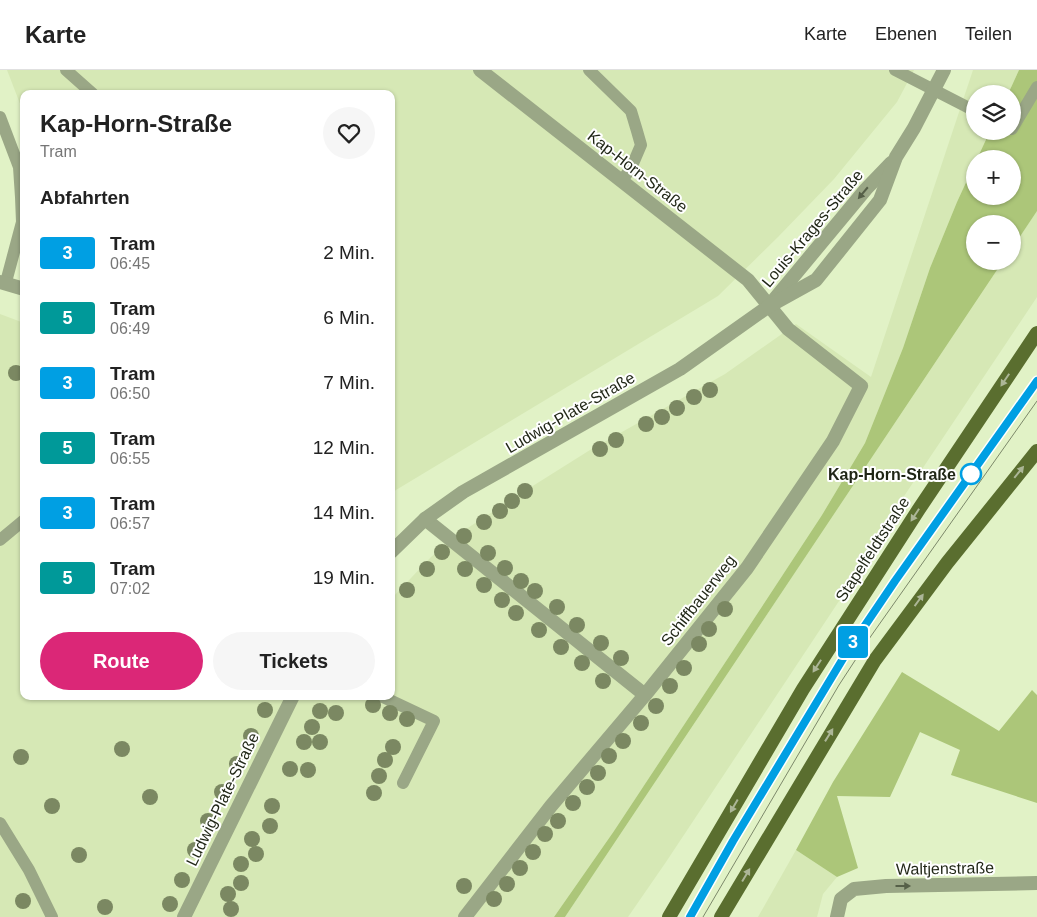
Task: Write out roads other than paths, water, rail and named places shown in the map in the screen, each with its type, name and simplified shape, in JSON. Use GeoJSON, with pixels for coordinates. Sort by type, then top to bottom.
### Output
{"type":"FeatureCollection","features":[{"type":"Feature","properties":{"kind":"main road","name":"Stapelfeldtstraße"},"geometry":{"type":"LineString","coordinates":[[669,917],[803,689],[919,509],[1037,333]]}},
{"type":"Feature","properties":{"kind":"main road"},"geometry":{"type":"LineString","coordinates":[[721,917],[875,660],[946,563],[1037,450]]}},
{"type":"Feature","properties":{"kind":"street","name":"Kap-Horn-Straße"},"geometry":{"type":"LineString","coordinates":[[480,70],[748,280],[769,306]]}},
{"type":"Feature","properties":{"kind":"street","name":"Louis-Krages-Straße"},"geometry":{"type":"LineString","coordinates":[[769,306],[816,280],[880,200],[896,157],[944,70]]}},
{"type":"Feature","properties":{"kind":"street","name":"Louis-Krages-Straße"},"geometry":{"type":"LineString","coordinates":[[769,306],[866,189],[896,157]]}},
{"type":"Feature","properties":{"kind":"street"},"geometry":{"type":"LineString","coordinates":[[3,282],[20,288]]}},
{"type":"Feature","properties":{"kind":"street","name":"Ludwig-Plate-Straße"},"geometry":{"type":"LineString","coordinates":[[395,545],[425,519],[463,492],[680,369],[769,306]]}},
{"type":"Feature","properties":{"kind":"street","name":"Schiffbauerweg"},"geometry":{"type":"LineString","coordinates":[[465,917],[551,806],[645,695],[754,558],[833,441],[861,386],[788,330],[769,306]]}},
{"type":"Feature","properties":{"kind":"street"},"geometry":{"type":"LineString","coordinates":[[425,519],[645,695]]}},
{"type":"Feature","properties":{"kind":"street","name":"Ludwig-Plate-Straße"},"geometry":{"type":"LineString","coordinates":[[184,917],[291,700]]}},
{"type":"Feature","properties":{"kind":"street","name":"Waltjenstraße"},"geometry":{"type":"LineString","coordinates":[[837,917],[841,899],[854,890],[886,886],[1037,883]]}},
{"type":"Feature","properties":{"kind":"lane"},"geometry":{"type":"LineString","coordinates":[[66,70],[88,90]]}},
{"type":"Feature","properties":{"kind":"lane"},"geometry":{"type":"LineString","coordinates":[[589,70],[631,111],[637,131],[641,145],[632,166],[622,181]]}},
{"type":"Feature","properties":{"kind":"lane"},"geometry":{"type":"LineString","coordinates":[[895,70],[966,107]]}},
{"type":"Feature","properties":{"kind":"lane"},"geometry":{"type":"LineString","coordinates":[[1021,114],[1037,88]]}},
{"type":"Feature","properties":{"kind":"lane"},"geometry":{"type":"LineString","coordinates":[[0,117],[19,168],[20,182]]}},
{"type":"Feature","properties":{"kind":"lane"},"geometry":{"type":"LineString","coordinates":[[3,282],[20,228]]}},
{"type":"Feature","properties":{"kind":"lane"},"geometry":{"type":"LineString","coordinates":[[0,540],[20,523]]}},
{"type":"Feature","properties":{"kind":"lane"},"geometry":{"type":"LineString","coordinates":[[389,700],[434,721],[403,783]]}},
{"type":"Feature","properties":{"kind":"lane"},"geometry":{"type":"LineString","coordinates":[[0,823],[29,870],[52,917]]}},
{"type":"Feature","properties":{"kind":"tram line"},"geometry":{"type":"LineString","coordinates":[[690,917],[733,841],[847,652],[1037,381]]}},
{"type":"Feature","properties":{"kind":"tram line","name":"3"},"geometry":{"type":"LineString","coordinates":[[690,917],[733,841],[847,652],[1037,381]]}},
{"type":"Feature","properties":{"kind":"tram line"},"geometry":{"type":"LineString","coordinates":[[703,917],[839,685],[871,636],[1037,401]]}},
{"type":"Feature","properties":{"kind":"place","name":"Kap-Horn-Straße"},"geometry":{"type":"Point","coordinates":[971,474]}}]}
